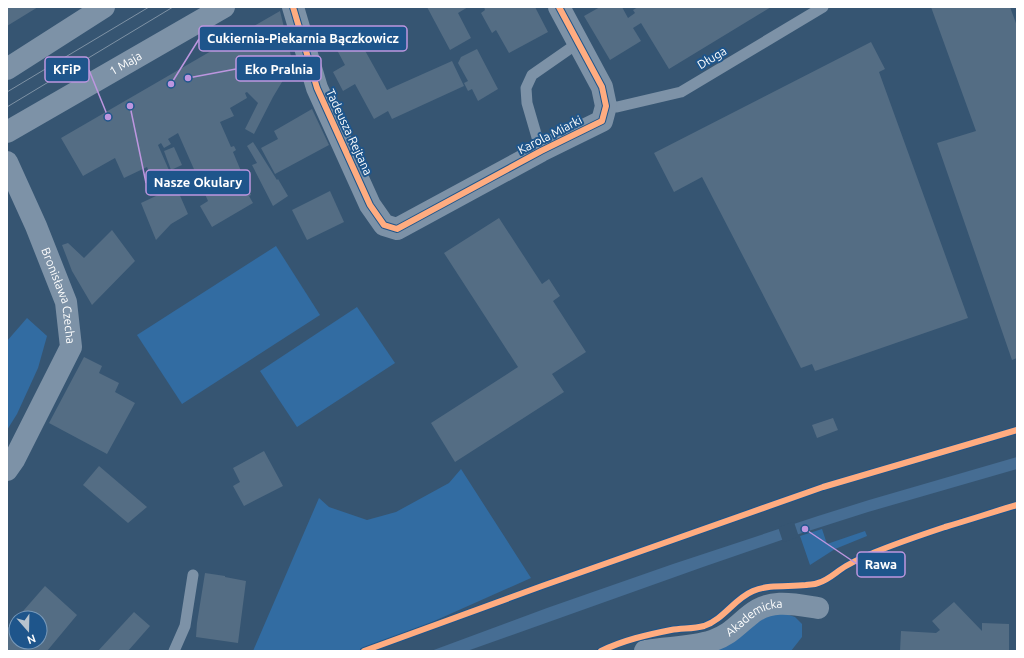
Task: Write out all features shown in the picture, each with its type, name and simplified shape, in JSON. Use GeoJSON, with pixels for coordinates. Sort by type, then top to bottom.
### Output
{"type":"FeatureCollection","features":[{"type":"Feature","properties":{"kind":"street"},"geometry":{"type":"LineString","coordinates":[[7,69],[104,7]]}},
{"type":"Feature","properties":{"kind":"street","name":"1 Maja"},"geometry":{"type":"LineString","coordinates":[[7,132],[224,7]]}},
{"type":"Feature","properties":{"kind":"street","name":"Tadeusza Rejtana"},"geometry":{"type":"LineString","coordinates":[[293,7],[317,88],[370,205],[384,225],[397,229]]}},
{"type":"Feature","properties":{"kind":"street"},"geometry":{"type":"LineString","coordinates":[[559,7],[602,88],[606,106]]}},
{"type":"Feature","properties":{"kind":"street","name":"Karola Miarki"},"geometry":{"type":"LineString","coordinates":[[397,229],[541,151],[602,121],[606,106]]}},
{"type":"Feature","properties":{"kind":"street","name":"Bronisława Czecha"},"geometry":{"type":"LineString","coordinates":[[7,162],[36,226],[66,302],[71,347],[14,460],[7,470]]}},
{"type":"Feature","properties":{"kind":"street","name":"Akademicka"},"geometry":{"type":"LineString","coordinates":[[645,651],[696,645],[712,641],[726,635],[758,608],[769,604],[791,603],[818,608]]}},
{"type":"Feature","properties":{"kind":"lane","name":"Długa"},"geometry":{"type":"LineString","coordinates":[[606,106],[617,107],[681,92],[823,7]]}},
{"type":"Feature","properties":{"kind":"lane"},"geometry":{"type":"LineString","coordinates":[[541,151],[527,103],[526,88],[532,75],[578,43]]}},
{"type":"Feature","properties":{"kind":"lane"},"geometry":{"type":"LineString","coordinates":[[174,651],[185,626],[193,575]]}},
{"type":"Feature","properties":{"kind":"shaded area"},"geometry":{"type":"Polygon","coordinates":[[[276,246],[320,315],[182,404],[137,335],[276,246]]]}},
{"type":"Feature","properties":{"kind":"shaded area"},"geometry":{"type":"Polygon","coordinates":[[[357,307],[395,363],[297,427],[260,371],[357,307]]]}},
{"type":"Feature","properties":{"kind":"shaded area"},"geometry":{"type":"Polygon","coordinates":[[[27,318],[47,336],[38,368],[17,414],[7,430],[7,341],[27,318]]]}},
{"type":"Feature","properties":{"kind":"shaded area"},"geometry":{"type":"Polygon","coordinates":[[[1017,457],[1017,469],[868,512],[799,534],[467,651],[431,651],[547,608],[673,564],[869,500],[1017,457]]]}},
{"type":"Feature","properties":{"kind":"shaded area"},"geometry":{"type":"Polygon","coordinates":[[[461,469],[531,578],[367,651],[253,651],[319,498],[329,507],[367,520],[396,512],[449,483],[461,469]]]}},
{"type":"Feature","properties":{"kind":"shaded area"},"geometry":{"type":"Polygon","coordinates":[[[822,529],[827,544],[865,531],[867,536],[835,549],[810,565],[800,536],[822,529]]]}},
{"type":"Feature","properties":{"kind":"shaded area"},"geometry":{"type":"Polygon","coordinates":[[[783,613],[795,617],[802,624],[802,637],[791,651],[711,651],[765,615],[783,613]]]}},
{"type":"Feature","properties":{"kind":"pier"},"geometry":{"type":"Polygon","coordinates":[[[794,522],[799,537],[783,542],[778,527],[794,522]]]}},
{"type":"Feature","properties":{"kind":"building"},"geometry":{"type":"Polygon","coordinates":[[[7,7],[38,7],[7,26],[7,7]]]}},
{"type":"Feature","properties":{"kind":"building"},"geometry":{"type":"Polygon","coordinates":[[[427,7],[468,7],[458,13],[471,38],[450,50],[427,7]]]}},
{"type":"Feature","properties":{"kind":"building"},"geometry":{"type":"Polygon","coordinates":[[[484,7],[535,7],[548,32],[509,53],[496,30],[492,33],[481,13],[485,10],[484,7]]]}},
{"type":"Feature","properties":{"kind":"building"},"geometry":{"type":"Polygon","coordinates":[[[600,7],[622,7],[628,18],[635,13],[633,10],[638,7],[771,7],[669,69],[641,23],[633,28],[641,41],[610,60],[584,16],[600,7]]]}},
{"type":"Feature","properties":{"kind":"building"},"geometry":{"type":"Polygon","coordinates":[[[931,7],[1010,7],[1017,26],[1017,358],[1012,360],[937,143],[976,131],[931,7]]]}},
{"type":"Feature","properties":{"kind":"building"},"geometry":{"type":"Polygon","coordinates":[[[280,11],[294,68],[288,72],[254,134],[245,129],[258,103],[247,92],[245,93],[247,98],[230,108],[234,116],[220,122],[231,147],[234,146],[236,150],[233,152],[253,203],[212,227],[200,206],[208,201],[178,133],[168,139],[171,144],[164,148],[161,143],[158,145],[188,214],[171,224],[156,240],[141,203],[158,195],[147,167],[124,178],[115,158],[83,176],[61,138],[280,11]]]}},
{"type":"Feature","properties":{"kind":"building"},"geometry":{"type":"Polygon","coordinates":[[[358,38],[387,90],[452,61],[464,86],[392,119],[388,111],[374,119],[355,84],[343,91],[333,72],[345,65],[337,50],[358,38]]]}},
{"type":"Feature","properties":{"kind":"building"},"geometry":{"type":"Polygon","coordinates":[[[871,42],[885,69],[879,72],[968,318],[815,371],[812,364],[801,368],[702,177],[674,192],[654,153],[871,42]]]}},
{"type":"Feature","properties":{"kind":"building"},"geometry":{"type":"Polygon","coordinates":[[[477,49],[498,89],[478,101],[472,89],[468,91],[464,83],[468,81],[458,63],[461,57],[477,49]]]}},
{"type":"Feature","properties":{"kind":"building"},"geometry":{"type":"Polygon","coordinates":[[[312,109],[329,145],[275,174],[261,148],[278,139],[274,131],[312,109]]]}},
{"type":"Feature","properties":{"kind":"building"},"geometry":{"type":"Polygon","coordinates":[[[253,142],[288,196],[273,206],[252,165],[257,163],[247,146],[253,142]]]}},
{"type":"Feature","properties":{"kind":"building"},"geometry":{"type":"Polygon","coordinates":[[[174,147],[182,165],[171,170],[164,151],[174,147]]]}},
{"type":"Feature","properties":{"kind":"building"},"geometry":{"type":"Polygon","coordinates":[[[330,191],[344,222],[307,240],[292,210],[330,191]]]}},
{"type":"Feature","properties":{"kind":"building"},"geometry":{"type":"Polygon","coordinates":[[[499,218],[542,284],[549,279],[560,296],[553,301],[586,352],[552,374],[564,392],[455,462],[431,423],[518,367],[444,253],[499,218]]]}},
{"type":"Feature","properties":{"kind":"building"},"geometry":{"type":"Polygon","coordinates":[[[112,230],[135,261],[92,305],[72,271],[62,245],[68,243],[84,258],[112,230]]]}},
{"type":"Feature","properties":{"kind":"building"},"geometry":{"type":"Polygon","coordinates":[[[84,357],[102,366],[99,373],[119,383],[115,392],[135,403],[107,454],[49,423],[84,357]]]}},
{"type":"Feature","properties":{"kind":"building"},"geometry":{"type":"Polygon","coordinates":[[[833,418],[838,430],[817,438],[812,425],[833,418]]]}},
{"type":"Feature","properties":{"kind":"building"},"geometry":{"type":"Polygon","coordinates":[[[264,451],[283,486],[244,506],[233,486],[240,482],[233,468],[264,451]]]}},
{"type":"Feature","properties":{"kind":"building"},"geometry":{"type":"Polygon","coordinates":[[[99,466],[147,507],[128,523],[83,485],[99,466]]]}},
{"type":"Feature","properties":{"kind":"building"},"geometry":{"type":"Polygon","coordinates":[[[205,573],[246,581],[238,643],[196,637],[205,573]]]}},
{"type":"Feature","properties":{"kind":"building"},"geometry":{"type":"Polygon","coordinates":[[[45,586],[77,615],[48,650],[48,610],[24,610],[45,586]]]}},
{"type":"Feature","properties":{"kind":"building"},"geometry":{"type":"Polygon","coordinates":[[[954,602],[982,631],[982,623],[1009,624],[1009,651],[900,651],[901,631],[936,633],[940,630],[932,621],[954,602]]]}},
{"type":"Feature","properties":{"kind":"building"},"geometry":{"type":"Polygon","coordinates":[[[134,612],[150,626],[128,651],[98,651],[134,612]]]}},
{"type":"Feature","properties":{"kind":"building"},"geometry":{"type":"Polygon","coordinates":[[[8,628],[8,650],[48,650],[7,651],[8,628]]]}},
{"type":"Feature","properties":{"kind":"tram line"},"geometry":{"type":"LineString","coordinates":[[7,92],[149,7]]}},
{"type":"Feature","properties":{"kind":"tram line"},"geometry":{"type":"LineString","coordinates":[[7,107],[173,7]]}},
{"type":"Feature","properties":{"kind":"cycle path"},"geometry":{"type":"LineString","coordinates":[[293,7],[317,88],[370,205],[384,225],[397,229],[541,151],[602,121],[606,106],[602,87],[559,7]]}},
{"type":"Feature","properties":{"kind":"cycle path"},"geometry":{"type":"LineString","coordinates":[[364,651],[542,586],[823,487],[1017,430]]}},
{"type":"Feature","properties":{"kind":"cycle path"},"geometry":{"type":"LineString","coordinates":[[601,651],[644,636],[671,630],[704,626],[717,619],[740,599],[753,591],[772,587],[816,584],[826,580],[856,560],[882,549],[945,527],[1017,505]]}},
{"type":"Feature","properties":{"kind":"place","name":"Eko Pralnia"},"geometry":{"type":"Point","coordinates":[188,78]}},
{"type":"Feature","properties":{"kind":"place","name":"Cukiernia-Piekarnia Bączkowicz"},"geometry":{"type":"Point","coordinates":[171,84]}},
{"type":"Feature","properties":{"kind":"place","name":"Nasze Okulary"},"geometry":{"type":"Point","coordinates":[130,106]}},
{"type":"Feature","properties":{"kind":"place","name":"KFiP"},"geometry":{"type":"Point","coordinates":[108,117]}},
{"type":"Feature","properties":{"kind":"place","name":"Rawa"},"geometry":{"type":"Point","coordinates":[805,529]}}]}
